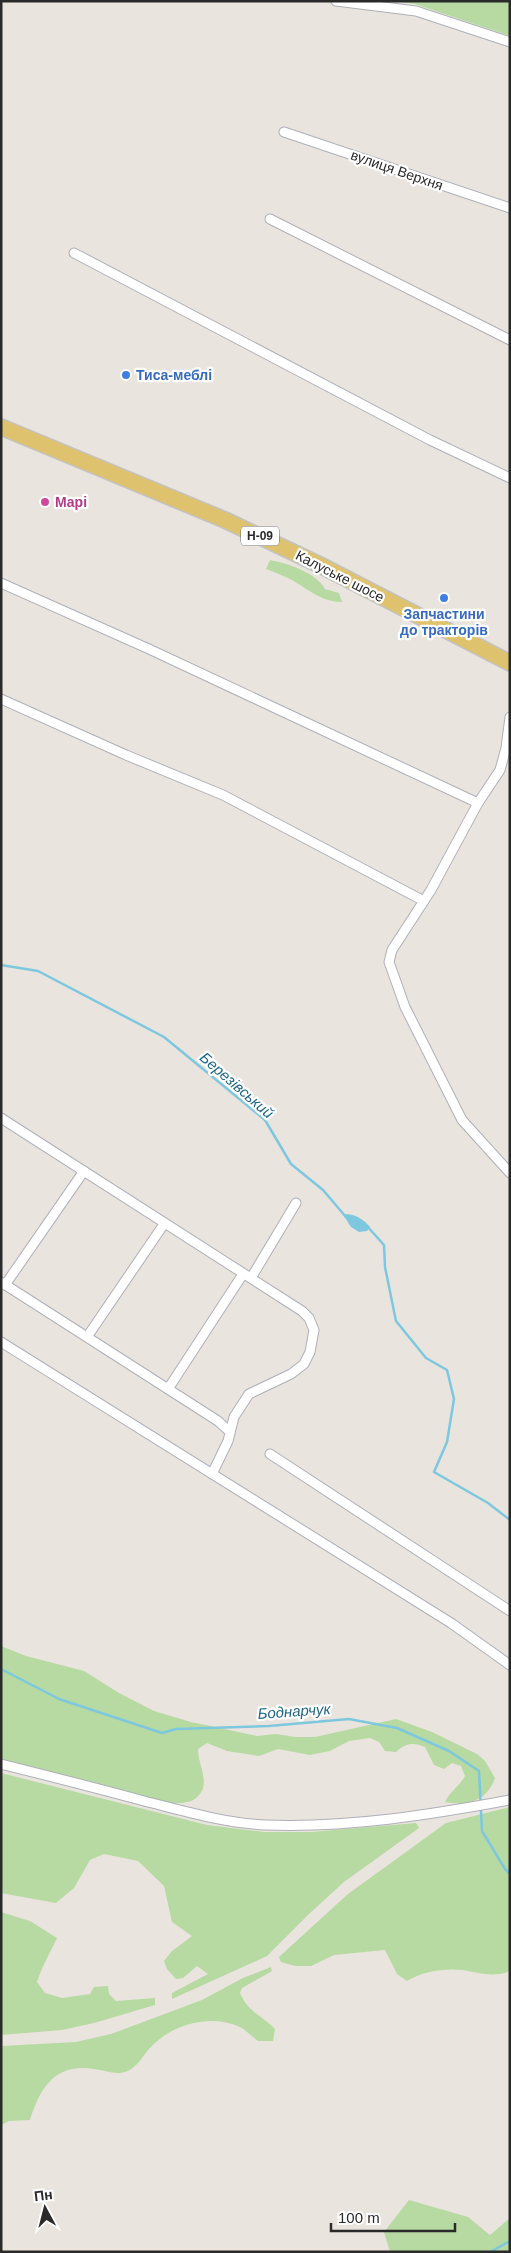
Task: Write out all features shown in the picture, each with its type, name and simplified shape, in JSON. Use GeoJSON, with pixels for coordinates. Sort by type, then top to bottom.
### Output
{"type":"FeatureCollection","features":[{"type":"Feature","properties":{"kind":"main road","name":"Калуське шосе"},"geometry":{"type":"LineString","coordinates":[[1,428],[225,520],[322,566],[510,663]]}},
{"type":"Feature","properties":{"kind":"street"},"geometry":{"type":"LineString","coordinates":[[336,1],[416,11],[510,42]]}},
{"type":"Feature","properties":{"kind":"street","name":"вулиця Верхня"},"geometry":{"type":"LineString","coordinates":[[284,132],[510,208]]}},
{"type":"Feature","properties":{"kind":"street"},"geometry":{"type":"LineString","coordinates":[[270,219],[510,340]]}},
{"type":"Feature","properties":{"kind":"street"},"geometry":{"type":"LineString","coordinates":[[74,253],[430,440],[510,478]]}},
{"type":"Feature","properties":{"kind":"street"},"geometry":{"type":"LineString","coordinates":[[1,583],[148,648],[478,803]]}},
{"type":"Feature","properties":{"kind":"street"},"geometry":{"type":"LineString","coordinates":[[1,699],[126,755],[223,795],[424,901]]}},
{"type":"Feature","properties":{"kind":"street"},"geometry":{"type":"LineString","coordinates":[[510,717],[506,748],[500,770],[478,803],[424,901],[392,950],[389,962],[405,1007],[462,1120],[510,1173]]}},
{"type":"Feature","properties":{"kind":"street"},"geometry":{"type":"LineString","coordinates":[[3,1122],[302,1310],[309,1318],[314,1330],[313,1340],[304,1364],[291,1374],[249,1394],[234,1417],[230,1432],[212,1474]]}},
{"type":"Feature","properties":{"kind":"street"},"geometry":{"type":"LineString","coordinates":[[84,1172],[3,1283],[218,1421],[230,1432]]}},
{"type":"Feature","properties":{"kind":"street"},"geometry":{"type":"LineString","coordinates":[[168,1389],[296,1202]]}},
{"type":"Feature","properties":{"kind":"street"},"geometry":{"type":"LineString","coordinates":[[88,1337],[164,1224]]}},
{"type":"Feature","properties":{"kind":"street"},"geometry":{"type":"LineString","coordinates":[[1,1342],[451,1624],[510,1665]]}},
{"type":"Feature","properties":{"kind":"street"},"geometry":{"type":"LineString","coordinates":[[270,1454],[510,1611]]}},
{"type":"Feature","properties":{"kind":"street"},"geometry":{"type":"LineString","coordinates":[[1,1764],[185,1812],[229,1821],[266,1825],[325,1824],[435,1814],[510,1800]]}},
{"type":"Feature","properties":{"kind":"green space"},"geometry":{"type":"Polygon","coordinates":[[[393,1],[510,1],[510,36],[415,4],[393,1]]]}},
{"type":"Feature","properties":{"kind":"green space"},"geometry":{"type":"Polygon","coordinates":[[[270,560],[293,566],[309,574],[321,583],[325,589],[339,593],[342,602],[322,598],[292,580],[266,569],[270,560]]]}},
{"type":"Feature","properties":{"kind":"green space"},"geometry":{"type":"Polygon","coordinates":[[[1,1646],[26,1656],[84,1671],[119,1693],[154,1711],[191,1722],[257,1736],[276,1734],[295,1737],[315,1737],[396,1719],[432,1732],[477,1754],[485,1761],[495,1778],[487,1792],[476,1800],[461,1803],[445,1802],[465,1776],[461,1766],[452,1763],[444,1769],[434,1765],[425,1747],[417,1744],[406,1745],[396,1752],[385,1751],[379,1742],[370,1738],[349,1741],[330,1751],[310,1755],[278,1749],[259,1756],[227,1751],[207,1743],[198,1749],[204,1780],[202,1791],[194,1799],[182,1803],[146,1800],[1,1762],[1,1646]]]}},
{"type":"Feature","properties":{"kind":"green space"},"geometry":{"type":"Polygon","coordinates":[[[1,1773],[207,1825],[265,1832],[311,1832],[416,1823],[419,1828],[344,1882],[267,1956],[172,1999],[172,1993],[208,1974],[197,1966],[183,1978],[176,1979],[167,1969],[164,1961],[172,1951],[192,1936],[172,1922],[164,1886],[138,1861],[104,1854],[90,1860],[74,1888],[56,1903],[1,1893],[1,1773]]]}},
{"type":"Feature","properties":{"kind":"green space"},"geometry":{"type":"Polygon","coordinates":[[[510,1807],[510,1971],[492,1975],[448,1969],[420,1975],[407,1981],[397,1974],[385,1950],[334,1955],[311,1966],[295,1966],[281,1962],[279,1957],[348,1894],[446,1823],[510,1807]]]}},
{"type":"Feature","properties":{"kind":"green space"},"geometry":{"type":"Polygon","coordinates":[[[1,1912],[30,1921],[57,1938],[37,1982],[45,1993],[62,1998],[90,1994],[94,1987],[108,1986],[109,1994],[116,2001],[155,1998],[155,2005],[94,2023],[62,2030],[1,2035],[1,1912]]]}},
{"type":"Feature","properties":{"kind":"green space"},"geometry":{"type":"Polygon","coordinates":[[[271,1967],[272,1971],[242,1988],[240,1993],[247,2005],[275,2029],[273,2041],[258,2041],[242,2028],[228,2023],[203,2021],[191,2024],[168,2033],[149,2049],[136,2065],[125,2072],[114,2073],[80,2068],[59,2074],[44,2088],[30,2120],[9,2121],[1,2125],[1,2046],[76,2042],[111,2034],[202,2000],[243,1978],[271,1967]]]}},
{"type":"Feature","properties":{"kind":"green space"},"geometry":{"type":"Polygon","coordinates":[[[409,2200],[468,2217],[490,2235],[510,2218],[510,2252],[390,2252],[384,2232],[409,2200]]]}},
{"type":"Feature","properties":{"kind":"water"},"geometry":{"type":"Polygon","coordinates":[[[346,1214],[360,1218],[370,1227],[367,1231],[359,1232],[351,1227],[344,1216],[346,1214]]]}},
{"type":"Feature","properties":{"kind":"waterway","name":"Березівський"},"geometry":{"type":"LineString","coordinates":[[1,965],[38,971],[164,1037],[265,1120],[291,1164],[323,1190],[346,1217]]}},
{"type":"Feature","properties":{"kind":"waterway","name":"Березівський"},"geometry":{"type":"LineString","coordinates":[[367,1226],[384,1245],[385,1267],[396,1321],[426,1358],[447,1370],[454,1399],[447,1442],[434,1472],[488,1503],[510,1520]]}},
{"type":"Feature","properties":{"kind":"waterway","name":"Боднарчук"},"geometry":{"type":"LineString","coordinates":[[1,1669],[59,1699],[162,1733],[176,1729],[269,1726],[349,1719],[397,1728],[449,1751],[479,1771],[482,1831],[510,1874]]}},
{"type":"Feature","properties":{"kind":"waterway"},"geometry":{"type":"LineString","coordinates":[[490,2252],[510,2241]]}},
{"type":"Feature","properties":{"kind":"place","name":"Тиса-меблі"},"geometry":{"type":"Point","coordinates":[126,375]}},
{"type":"Feature","properties":{"kind":"place","name":"Марі"},"geometry":{"type":"Point","coordinates":[45,502]}},
{"type":"Feature","properties":{"kind":"place","name":"Запчастини до тракторів"},"geometry":{"type":"Point","coordinates":[444,598]}}]}
